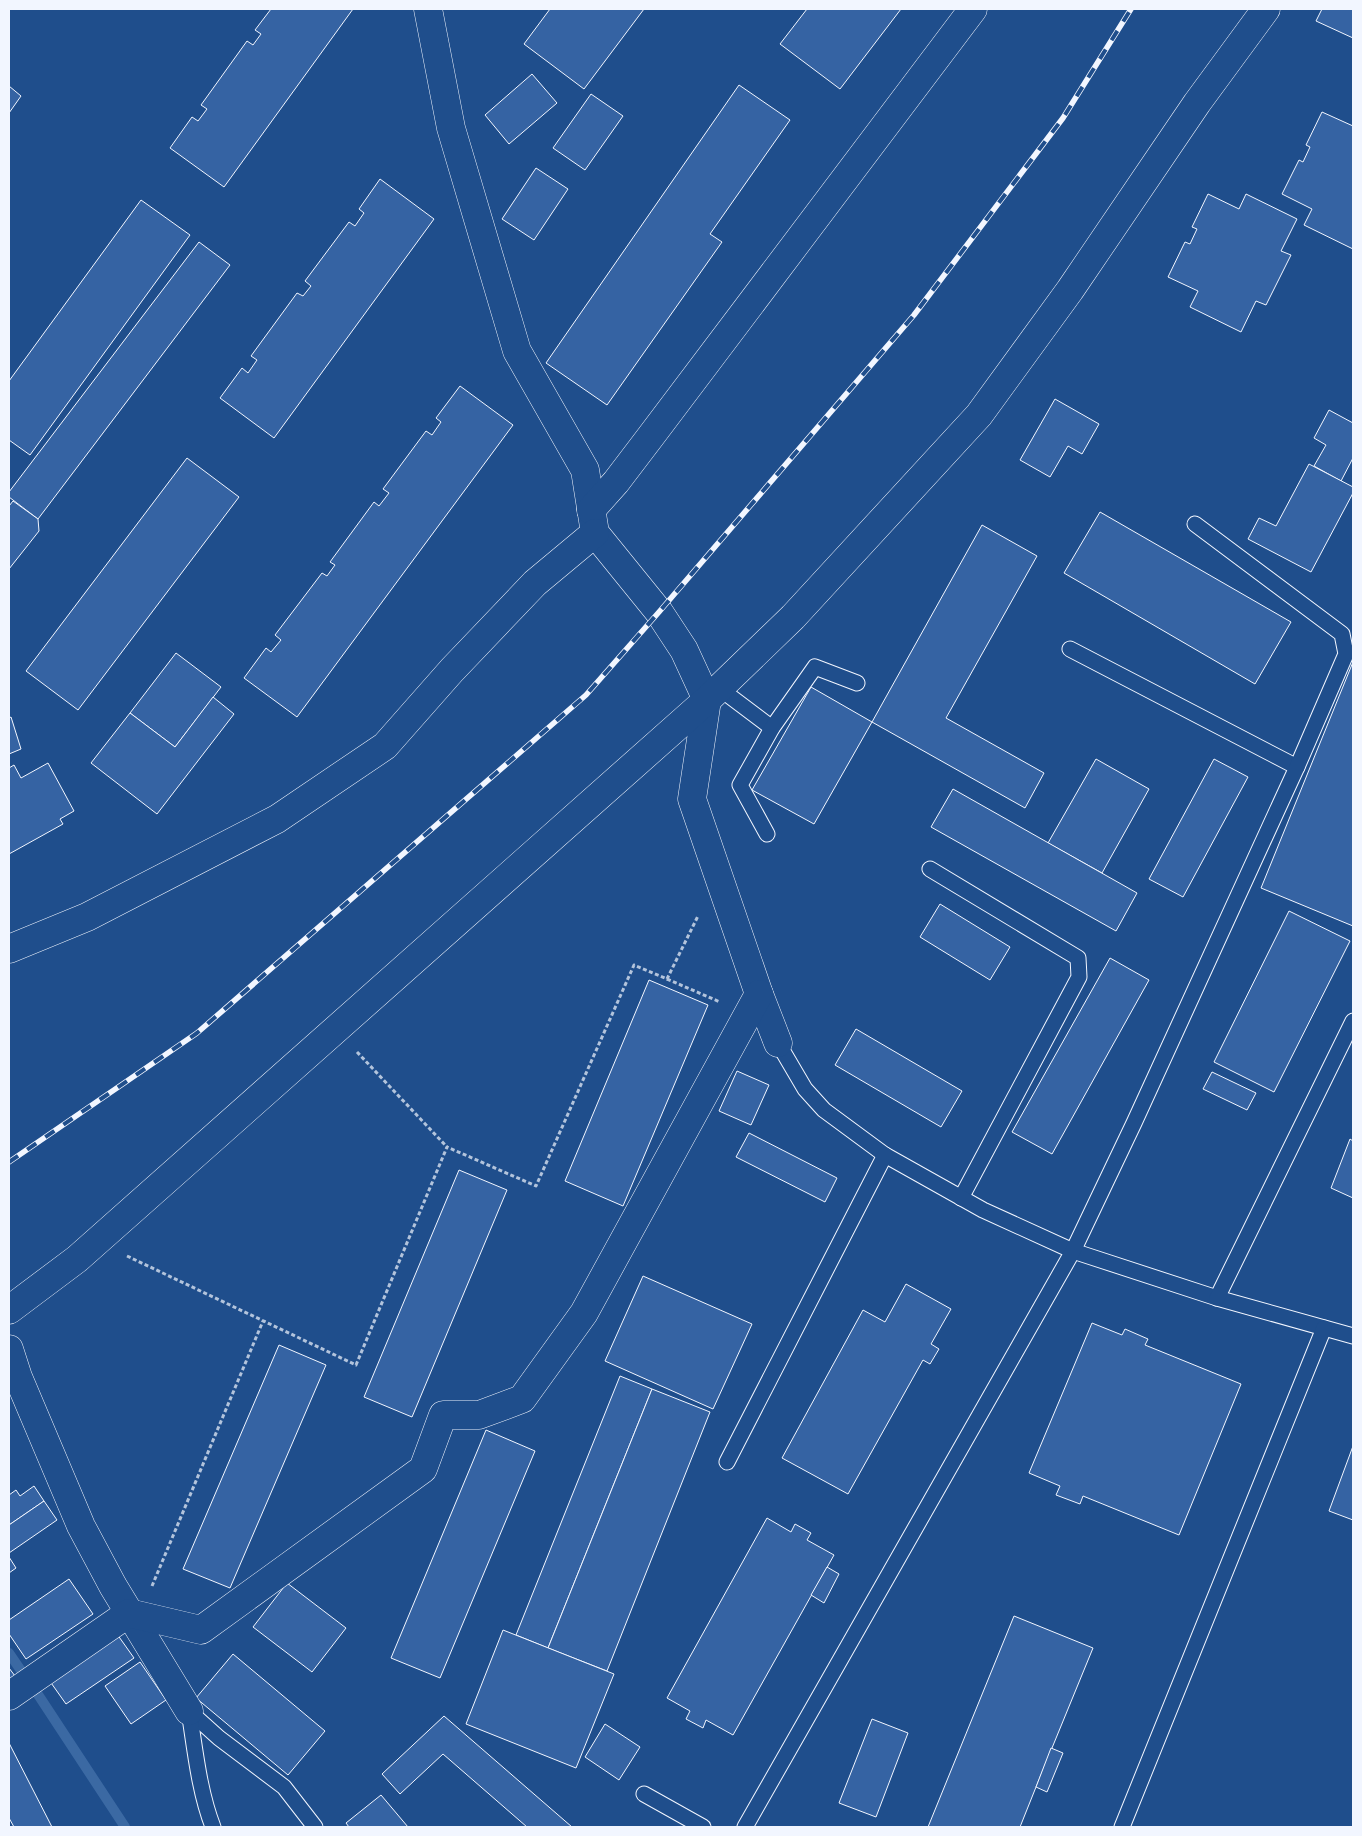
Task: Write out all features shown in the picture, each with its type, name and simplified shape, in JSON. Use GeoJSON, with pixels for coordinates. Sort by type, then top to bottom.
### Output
{"type":"FeatureCollection","features":[{"type":"Feature","properties":{"kind":"street"},"geometry":{"type":"LineString","coordinates":[[428,9],[451,128],[518,351],[585,470],[593,521],[659,612],[713,694],[692,800],[718,875],[753,1004],[778,1043]]}},
{"type":"Feature","properties":{"kind":"street"},"geometry":{"type":"LineString","coordinates":[[9,949],[87,917],[277,819],[385,746],[452,670],[593,521],[616,482],[973,9]]}},
{"type":"Feature","properties":{"kind":"street"},"geometry":{"type":"LineString","coordinates":[[9,1310],[78,1259],[713,694],[793,617],[979,415],[1070,290],[1197,103],[1266,9]]}},
{"type":"Feature","properties":{"kind":"street"},"geometry":{"type":"LineString","coordinates":[[9,1696],[134,1615],[201,1630],[422,1469],[443,1415],[479,1415],[522,1399],[584,1313],[753,1004]]}},
{"type":"Feature","properties":{"kind":"street"},"geometry":{"type":"LineString","coordinates":[[9,1349],[18,1377],[80,1526],[189,1711]]}},
{"type":"Feature","properties":{"kind":"lane"},"geometry":{"type":"LineString","coordinates":[[745,1827],[1073,1251],[1134,1123],[1297,767],[1346,654],[1342,634],[1195,524]]}},
{"type":"Feature","properties":{"kind":"lane"},"geometry":{"type":"LineString","coordinates":[[1070,649],[1297,767]]}},
{"type":"Feature","properties":{"kind":"lane"},"geometry":{"type":"LineString","coordinates":[[767,834],[740,785],[772,728],[815,667],[857,683]]}},
{"type":"Feature","properties":{"kind":"lane"},"geometry":{"type":"LineString","coordinates":[[713,694],[772,728]]}},
{"type":"Feature","properties":{"kind":"lane"},"geometry":{"type":"LineString","coordinates":[[930,869],[1078,958],[1079,977],[961,1198]]}},
{"type":"Feature","properties":{"kind":"lane"},"geometry":{"type":"LineString","coordinates":[[1217,1298],[1353,1020]]}},
{"type":"Feature","properties":{"kind":"lane"},"geometry":{"type":"LineString","coordinates":[[778,1043],[805,1089],[824,1110],[884,1155],[983,1210],[1073,1251],[1217,1298],[1353,1336]]}},
{"type":"Feature","properties":{"kind":"lane"},"geometry":{"type":"LineString","coordinates":[[727,1462],[884,1155]]}},
{"type":"Feature","properties":{"kind":"lane"},"geometry":{"type":"LineString","coordinates":[[1122,1827],[1324,1328]]}},
{"type":"Feature","properties":{"kind":"lane"},"geometry":{"type":"LineString","coordinates":[[189,1711],[197,1760],[213,1827]]}},
{"type":"Feature","properties":{"kind":"lane"},"geometry":{"type":"LineString","coordinates":[[189,1711],[219,1738],[284,1787],[315,1827]]}},
{"type":"Feature","properties":{"kind":"lane"},"geometry":{"type":"LineString","coordinates":[[644,1794],[702,1827]]}},
{"type":"Feature","properties":{"kind":"path"},"geometry":{"type":"LineString","coordinates":[[667,979],[718,875]]}},
{"type":"Feature","properties":{"kind":"path"},"geometry":{"type":"LineString","coordinates":[[336,1030],[447,1147],[536,1186],[634,965],[667,979],[753,1004]]}},
{"type":"Feature","properties":{"kind":"path"},"geometry":{"type":"LineString","coordinates":[[97,1241],[356,1365],[447,1147]]}},
{"type":"Feature","properties":{"kind":"path"},"geometry":{"type":"LineString","coordinates":[[134,1615],[264,1321]]}},
{"type":"Feature","properties":{"kind":"building"},"geometry":{"type":"Polygon","coordinates":[[[271,9],[353,9],[224,187],[170,148],[192,117],[198,121],[207,109],[201,105],[247,41],[253,45],[261,34],[255,30],[271,9]]]}},
{"type":"Feature","properties":{"kind":"building"},"geometry":{"type":"Polygon","coordinates":[[[550,9],[644,9],[584,89],[524,44],[550,9]]]}},
{"type":"Feature","properties":{"kind":"building"},"geometry":{"type":"Polygon","coordinates":[[[807,9],[901,9],[840,89],[780,44],[807,9]]]}},
{"type":"Feature","properties":{"kind":"building"},"geometry":{"type":"Polygon","coordinates":[[[1322,9],[1353,9],[1353,38],[1316,21],[1322,9]]]}},
{"type":"Feature","properties":{"kind":"building"},"geometry":{"type":"Polygon","coordinates":[[[532,74],[557,103],[509,144],[485,115],[532,74]]]}},
{"type":"Feature","properties":{"kind":"building"},"geometry":{"type":"Polygon","coordinates":[[[739,85],[790,120],[710,234],[722,242],[607,405],[546,363],[739,85]]]}},
{"type":"Feature","properties":{"kind":"building"},"geometry":{"type":"Polygon","coordinates":[[[9,86],[21,96],[9,113],[9,86]]]}},
{"type":"Feature","properties":{"kind":"building"},"geometry":{"type":"Polygon","coordinates":[[[591,94],[623,116],[585,170],[553,148],[591,94]]]}},
{"type":"Feature","properties":{"kind":"building"},"geometry":{"type":"Polygon","coordinates":[[[1322,112],[1353,126],[1353,249],[1304,225],[1312,209],[1282,194],[1299,160],[1303,162],[1310,147],[1306,145],[1322,112]]]}},
{"type":"Feature","properties":{"kind":"building"},"geometry":{"type":"Polygon","coordinates":[[[536,168],[568,189],[534,240],[502,219],[536,168]]]}},
{"type":"Feature","properties":{"kind":"building"},"geometry":{"type":"Polygon","coordinates":[[[380,179],[434,219],[274,438],[220,398],[242,368],[248,373],[257,360],[251,356],[297,293],[303,296],[311,286],[305,281],[349,222],[355,226],[364,213],[359,209],[380,179]]]}},
{"type":"Feature","properties":{"kind":"building"},"geometry":{"type":"Polygon","coordinates":[[[1208,194],[1239,209],[1246,194],[1297,219],[1281,251],[1291,255],[1266,305],[1256,301],[1241,332],[1190,307],[1198,291],[1168,277],[1185,242],[1190,244],[1197,229],[1192,227],[1208,194]]]}},
{"type":"Feature","properties":{"kind":"building"},"geometry":{"type":"Polygon","coordinates":[[[141,200],[190,235],[30,455],[9,440],[9,381],[141,200]]]}},
{"type":"Feature","properties":{"kind":"building"},"geometry":{"type":"Polygon","coordinates":[[[199,242],[230,265],[38,519],[9,497],[9,492],[199,242]]]}},
{"type":"Feature","properties":{"kind":"building"},"geometry":{"type":"Polygon","coordinates":[[[460,386],[513,425],[297,717],[244,678],[266,648],[271,652],[281,640],[275,635],[322,573],[327,576],[335,565],[330,562],[374,502],[379,506],[389,493],[383,489],[426,431],[432,435],[441,422],[436,418],[460,386]]]}},
{"type":"Feature","properties":{"kind":"building"},"geometry":{"type":"Polygon","coordinates":[[[1055,399],[1099,424],[1082,454],[1068,446],[1050,477],[1020,460],[1055,399]]]}},
{"type":"Feature","properties":{"kind":"building"},"geometry":{"type":"Polygon","coordinates":[[[1329,410],[1353,423],[1353,458],[1341,481],[1314,466],[1326,445],[1314,438],[1329,410]]]}},
{"type":"Feature","properties":{"kind":"building"},"geometry":{"type":"Polygon","coordinates":[[[187,458],[239,497],[78,710],[26,671],[187,458]]]}},
{"type":"Feature","properties":{"kind":"building"},"geometry":{"type":"Polygon","coordinates":[[[1309,464],[1353,487],[1353,493],[1311,572],[1248,539],[1259,518],[1276,526],[1309,464]]]}},
{"type":"Feature","properties":{"kind":"building"},"geometry":{"type":"Polygon","coordinates":[[[13,501],[38,519],[39,531],[9,569],[9,506],[13,501]]]}},
{"type":"Feature","properties":{"kind":"building"},"geometry":{"type":"Polygon","coordinates":[[[1100,512],[1291,622],[1255,684],[1064,573],[1100,512]]]}},
{"type":"Feature","properties":{"kind":"building"},"geometry":{"type":"Polygon","coordinates":[[[982,525],[1037,556],[946,718],[1044,773],[1025,808],[872,722],[982,525]]]}},
{"type":"Feature","properties":{"kind":"building"},"geometry":{"type":"Polygon","coordinates":[[[176,653],[221,687],[175,747],[130,713],[176,653]]]}},
{"type":"Feature","properties":{"kind":"building"},"geometry":{"type":"Polygon","coordinates":[[[1353,662],[1353,926],[1261,888],[1353,662]]]}},
{"type":"Feature","properties":{"kind":"building"},"geometry":{"type":"Polygon","coordinates":[[[811,687],[872,722],[814,824],[752,790],[811,687]]]}},
{"type":"Feature","properties":{"kind":"building"},"geometry":{"type":"Polygon","coordinates":[[[213,697],[234,714],[157,814],[91,763],[130,713],[175,747],[213,697]]]}},
{"type":"Feature","properties":{"kind":"building"},"geometry":{"type":"Polygon","coordinates":[[[11,717],[21,749],[9,754],[9,718],[11,717]]]}},
{"type":"Feature","properties":{"kind":"building"},"geometry":{"type":"Polygon","coordinates":[[[1096,759],[1149,789],[1102,873],[1048,843],[1096,759]]]}},
{"type":"Feature","properties":{"kind":"building"},"geometry":{"type":"Polygon","coordinates":[[[1214,759],[1248,777],[1183,897],[1149,879],[1214,759]]]}},
{"type":"Feature","properties":{"kind":"building"},"geometry":{"type":"Polygon","coordinates":[[[48,763],[74,811],[60,819],[63,824],[9,854],[9,768],[14,765],[21,778],[48,763]]]}},
{"type":"Feature","properties":{"kind":"building"},"geometry":{"type":"Polygon","coordinates":[[[953,789],[1137,893],[1116,931],[931,827],[953,789]]]}},
{"type":"Feature","properties":{"kind":"building"},"geometry":{"type":"Polygon","coordinates":[[[940,904],[1010,947],[990,980],[920,937],[940,904]]]}},
{"type":"Feature","properties":{"kind":"building"},"geometry":{"type":"Polygon","coordinates":[[[1289,911],[1350,941],[1274,1092],[1214,1062],[1289,911]]]}},
{"type":"Feature","properties":{"kind":"building"},"geometry":{"type":"Polygon","coordinates":[[[1110,958],[1149,980],[1052,1154],[1012,1132],[1110,958]]]}},
{"type":"Feature","properties":{"kind":"building"},"geometry":{"type":"Polygon","coordinates":[[[649,980],[708,1005],[623,1206],[565,1181],[649,980]]]}},
{"type":"Feature","properties":{"kind":"building"},"geometry":{"type":"Polygon","coordinates":[[[856,1029],[962,1091],[941,1127],[835,1065],[856,1029]]]}},
{"type":"Feature","properties":{"kind":"building"},"geometry":{"type":"Polygon","coordinates":[[[737,1071],[769,1085],[751,1125],[719,1111],[737,1071]]]}},
{"type":"Feature","properties":{"kind":"building"},"geometry":{"type":"Polygon","coordinates":[[[1212,1072],[1256,1093],[1247,1110],[1203,1089],[1212,1072]]]}},
{"type":"Feature","properties":{"kind":"building"},"geometry":{"type":"Polygon","coordinates":[[[749,1133],[837,1178],[825,1202],[736,1157],[749,1133]]]}},
{"type":"Feature","properties":{"kind":"building"},"geometry":{"type":"Polygon","coordinates":[[[1350,1139],[1353,1141],[1353,1198],[1331,1188],[1350,1139]]]}},
{"type":"Feature","properties":{"kind":"building"},"geometry":{"type":"Polygon","coordinates":[[[459,1170],[507,1190],[412,1417],[364,1397],[459,1170]]]}},
{"type":"Feature","properties":{"kind":"building"},"geometry":{"type":"Polygon","coordinates":[[[643,1276],[752,1324],[713,1409],[605,1361],[643,1276]]]}},
{"type":"Feature","properties":{"kind":"building"},"geometry":{"type":"Polygon","coordinates":[[[906,1284],[951,1309],[931,1344],[939,1349],[930,1364],[923,1360],[848,1494],[782,1458],[863,1310],[885,1322],[906,1284]]]}},
{"type":"Feature","properties":{"kind":"building"},"geometry":{"type":"Polygon","coordinates":[[[1092,1323],[1122,1335],[1125,1329],[1148,1339],[1145,1345],[1241,1384],[1179,1535],[1083,1496],[1080,1504],[1056,1495],[1060,1486],[1029,1473],[1092,1323]]]}},
{"type":"Feature","properties":{"kind":"building"},"geometry":{"type":"Polygon","coordinates":[[[279,1345],[326,1365],[230,1588],[183,1569],[279,1345]]]}},
{"type":"Feature","properties":{"kind":"building"},"geometry":{"type":"Polygon","coordinates":[[[620,1376],[652,1389],[548,1648],[516,1635],[620,1376]]]}},
{"type":"Feature","properties":{"kind":"building"},"geometry":{"type":"Polygon","coordinates":[[[652,1389],[710,1412],[607,1671],[548,1648],[652,1389]]]}},
{"type":"Feature","properties":{"kind":"building"},"geometry":{"type":"Polygon","coordinates":[[[486,1430],[535,1451],[440,1678],[391,1658],[486,1430]]]}},
{"type":"Feature","properties":{"kind":"building"},"geometry":{"type":"Polygon","coordinates":[[[1353,1446],[1353,1520],[1329,1511],[1353,1446]]]}},
{"type":"Feature","properties":{"kind":"building"},"geometry":{"type":"Polygon","coordinates":[[[34,1486],[44,1501],[9,1525],[9,1495],[16,1490],[20,1496],[34,1486]]]}},
{"type":"Feature","properties":{"kind":"building"},"geometry":{"type":"Polygon","coordinates":[[[44,1501],[57,1520],[9,1553],[9,1525],[44,1501]]]}},
{"type":"Feature","properties":{"kind":"building"},"geometry":{"type":"Polygon","coordinates":[[[767,1518],[791,1532],[795,1524],[811,1533],[807,1540],[834,1555],[733,1735],[706,1720],[703,1728],[686,1719],[690,1711],[667,1698],[767,1518]]]}},
{"type":"Feature","properties":{"kind":"building"},"geometry":{"type":"Polygon","coordinates":[[[9,1557],[16,1568],[9,1573],[9,1557]]]}},
{"type":"Feature","properties":{"kind":"building"},"geometry":{"type":"Polygon","coordinates":[[[827,1567],[839,1574],[824,1603],[811,1595],[827,1567]]]}},
{"type":"Feature","properties":{"kind":"building"},"geometry":{"type":"Polygon","coordinates":[[[69,1579],[93,1614],[26,1659],[9,1634],[9,1620],[69,1579]]]}},
{"type":"Feature","properties":{"kind":"building"},"geometry":{"type":"Polygon","coordinates":[[[287,1583],[346,1628],[312,1672],[253,1627],[287,1583]]]}},
{"type":"Feature","properties":{"kind":"building"},"geometry":{"type":"Polygon","coordinates":[[[1014,1616],[1093,1648],[1020,1827],[928,1827],[1014,1616]]]}},
{"type":"Feature","properties":{"kind":"building"},"geometry":{"type":"Polygon","coordinates":[[[503,1630],[614,1674],[576,1768],[466,1724],[503,1630]]]}},
{"type":"Feature","properties":{"kind":"building"},"geometry":{"type":"Polygon","coordinates":[[[117,1634],[134,1658],[66,1704],[49,1680],[117,1634]]]}},
{"type":"Feature","properties":{"kind":"building"},"geometry":{"type":"Polygon","coordinates":[[[233,1654],[325,1731],[288,1775],[196,1698],[233,1654]]]}},
{"type":"Feature","properties":{"kind":"building"},"geometry":{"type":"Polygon","coordinates":[[[140,1662],[166,1700],[131,1724],[105,1686],[140,1662]]]}},
{"type":"Feature","properties":{"kind":"building"},"geometry":{"type":"Polygon","coordinates":[[[9,1668],[15,1676],[9,1680],[9,1668]]]}},
{"type":"Feature","properties":{"kind":"building"},"geometry":{"type":"Polygon","coordinates":[[[444,1716],[572,1827],[527,1827],[443,1754],[400,1794],[382,1774],[444,1716]]]}},
{"type":"Feature","properties":{"kind":"building"},"geometry":{"type":"Polygon","coordinates":[[[872,1719],[908,1733],[876,1817],[839,1803],[872,1719]]]}},
{"type":"Feature","properties":{"kind":"building"},"geometry":{"type":"Polygon","coordinates":[[[605,1724],[640,1747],[619,1780],[585,1757],[605,1724]]]}},
{"type":"Feature","properties":{"kind":"building"},"geometry":{"type":"Polygon","coordinates":[[[9,1743],[52,1827],[14,1827],[9,1818],[9,1743]]]}},
{"type":"Feature","properties":{"kind":"building"},"geometry":{"type":"Polygon","coordinates":[[[1051,1748],[1063,1753],[1047,1792],[1036,1787],[1051,1748]]]}},
{"type":"Feature","properties":{"kind":"building"},"geometry":{"type":"Polygon","coordinates":[[[381,1795],[408,1827],[349,1827],[346,1823],[381,1795]]]}},
{"type":"Feature","properties":{"kind":"waterway"},"geometry":{"type":"LineString","coordinates":[[9,1653],[24,1675]]}},
{"type":"Feature","properties":{"kind":"waterway"},"geometry":{"type":"LineString","coordinates":[[37,1693],[125,1827]]}},
{"type":"Feature","properties":{"kind":"railway"},"geometry":{"type":"LineString","coordinates":[[9,1162],[197,1033],[586,695],[914,315],[1063,118],[1131,9]]}}]}
